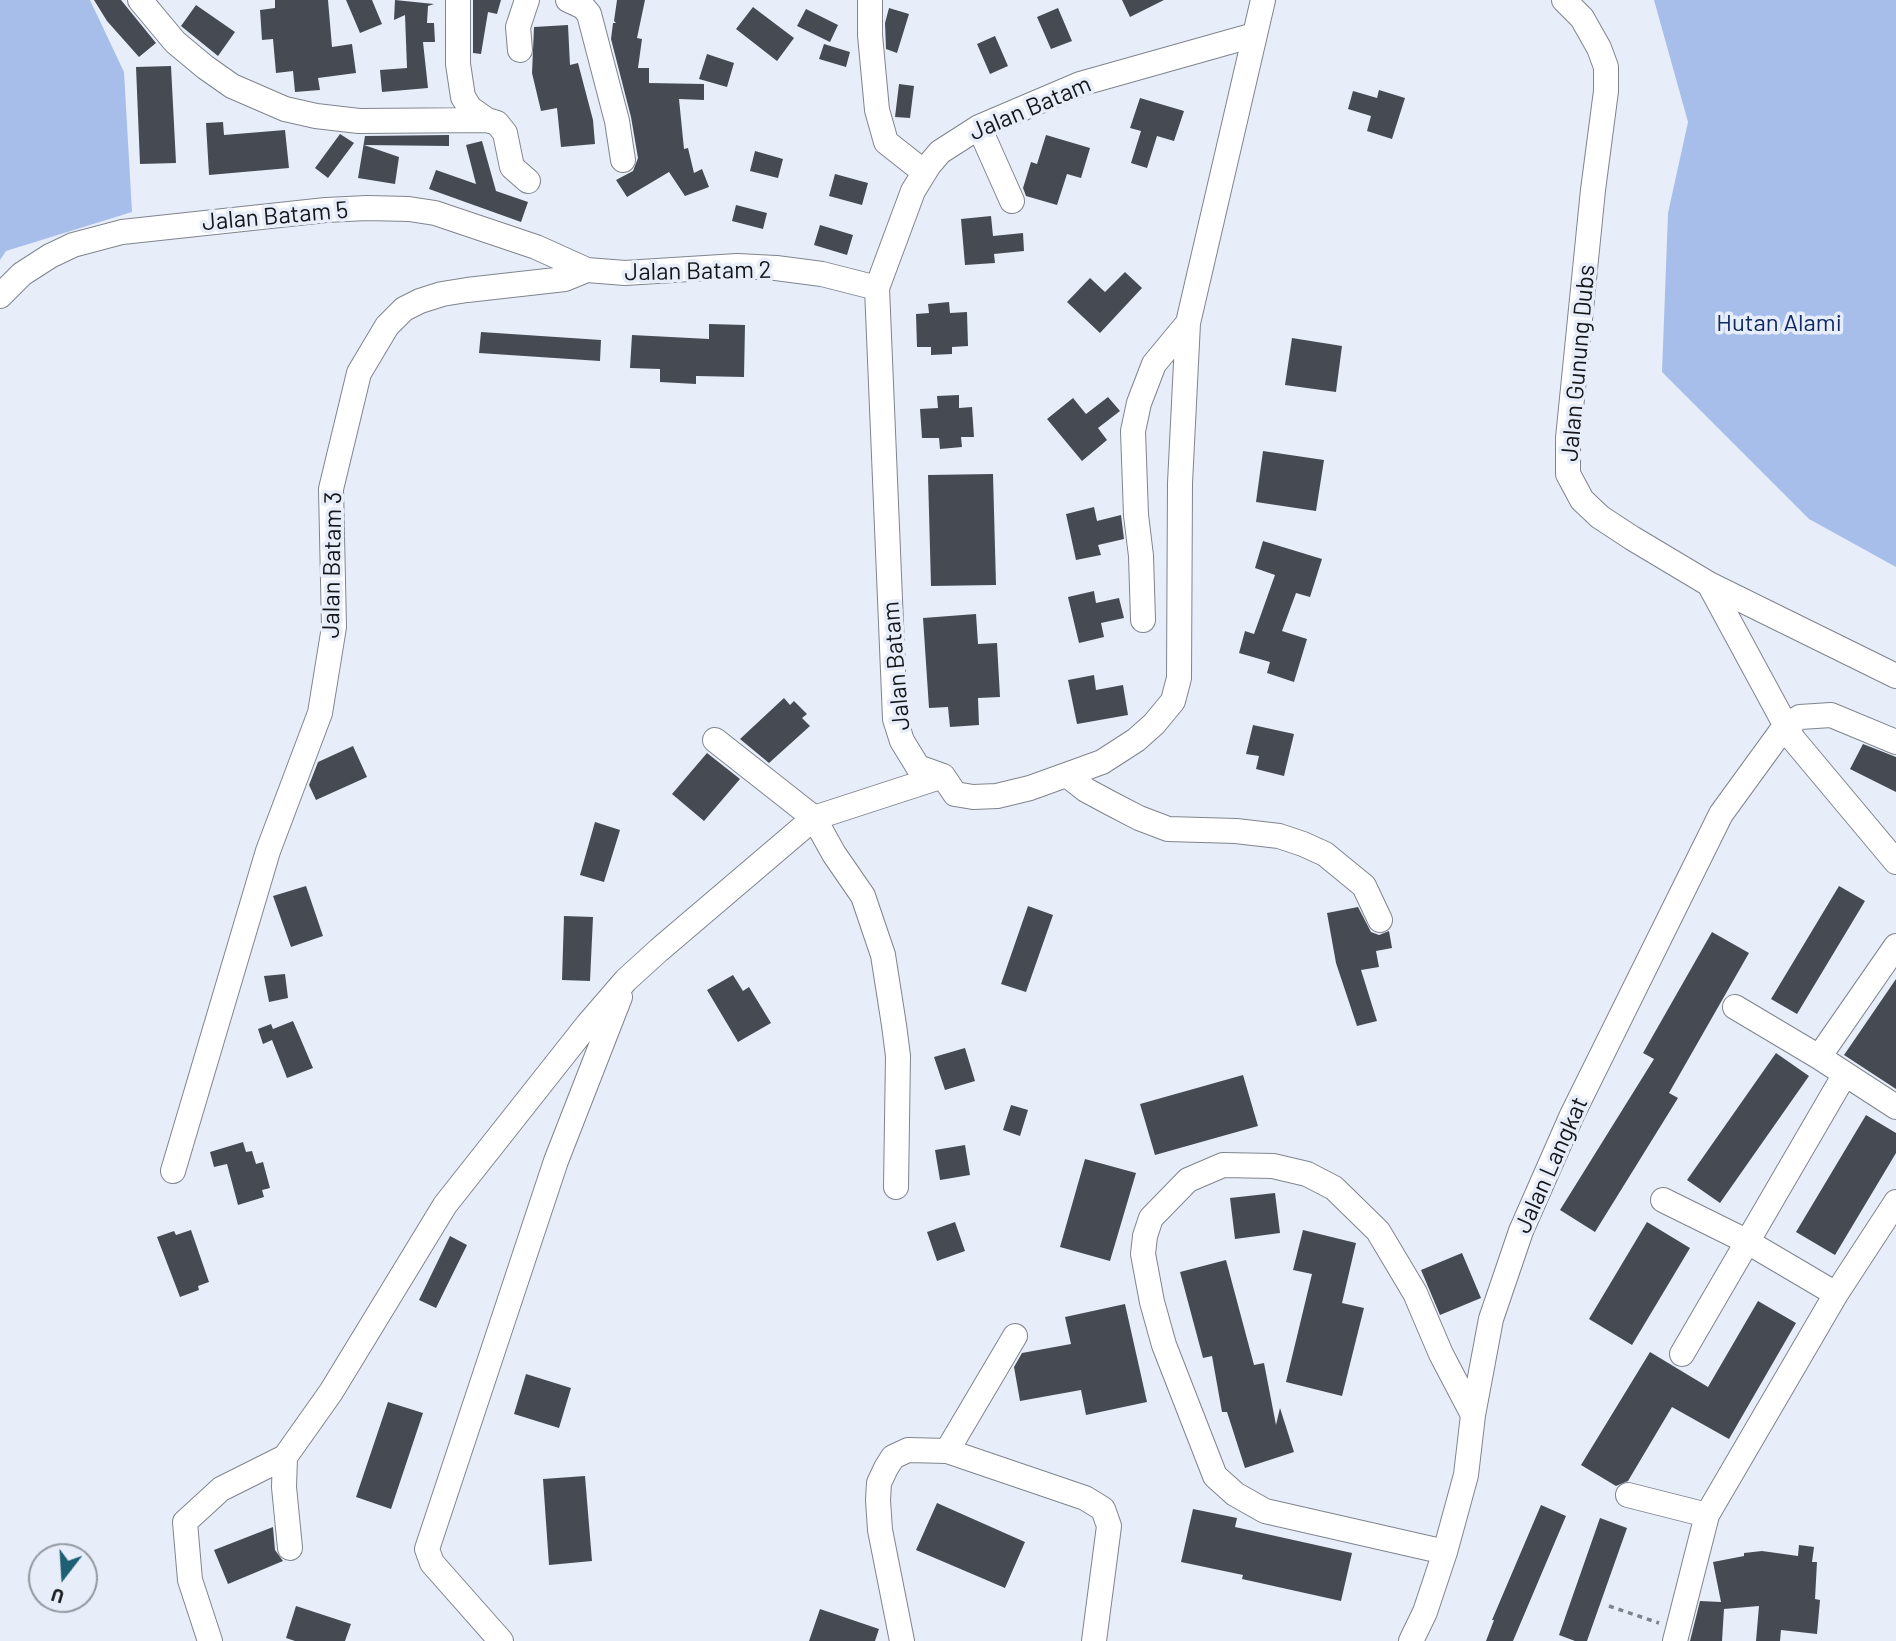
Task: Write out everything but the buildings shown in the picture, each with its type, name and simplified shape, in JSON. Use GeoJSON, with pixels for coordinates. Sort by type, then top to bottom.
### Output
{"type":"FeatureCollection","features":[{"type":"Feature","properties":{"kind":"street"},"geometry":{"type":"LineString","coordinates":[[141,0],[175,42],[205,67],[232,86],[285,109],[359,121],[487,120],[497,123],[502,128],[512,167],[528,181]]}},
{"type":"Feature","properties":{"kind":"street"},"geometry":{"type":"LineString","coordinates":[[458,0],[458,64],[463,97],[470,108],[487,120]]}},
{"type":"Feature","properties":{"kind":"street"},"geometry":{"type":"LineString","coordinates":[[520,50],[518,27],[527,0]]}},
{"type":"Feature","properties":{"kind":"street"},"geometry":{"type":"LineString","coordinates":[[568,0],[589,13],[617,121],[623,160]]}},
{"type":"Feature","properties":{"kind":"street"},"geometry":{"type":"LineString","coordinates":[[870,0],[875,99],[886,142],[924,172]]}},
{"type":"Feature","properties":{"kind":"street","name":"Jalan Batam"},"geometry":{"type":"LineString","coordinates":[[1254,35],[1080,84],[979,127],[940,152],[913,191],[877,288],[895,719],[902,741],[918,767],[943,776],[955,794],[973,797],[997,796],[1102,762],[1136,740],[1173,701],[1179,678],[1180,483],[1188,323],[1263,0]]}},
{"type":"Feature","properties":{"kind":"street","name":"Jalan Gunung Dubs"},"geometry":{"type":"LineString","coordinates":[[1564,0],[1582,18],[1599,48],[1605,67],[1606,91],[1593,190],[1568,438],[1567,474],[1582,499],[1600,517],[1709,584],[1896,676]]}},
{"type":"Feature","properties":{"kind":"street"},"geometry":{"type":"LineString","coordinates":[[979,127],[1012,201]]}},
{"type":"Feature","properties":{"kind":"street","name":"Jalan Batam 5"},"geometry":{"type":"LineString","coordinates":[[0,296],[38,263],[73,245],[122,232],[326,210],[394,208],[435,213],[561,258]]}},
{"type":"Feature","properties":{"kind":"street","name":"Jalan Batam 2"},"geometry":{"type":"LineString","coordinates":[[561,258],[587,270],[625,273],[737,266],[776,268],[822,274],[877,288]]}},
{"type":"Feature","properties":{"kind":"street","name":"Jalan Batam 3"},"geometry":{"type":"LineString","coordinates":[[173,1171],[268,851],[320,713],[334,627],[331,489],[359,373],[387,326],[404,309],[420,301],[454,292],[565,279],[587,270]]}},
{"type":"Feature","properties":{"kind":"street"},"geometry":{"type":"LineString","coordinates":[[1143,620],[1142,556],[1136,515],[1133,431],[1139,403],[1154,364],[1188,323]]}},
{"type":"Feature","properties":{"kind":"street"},"geometry":{"type":"LineString","coordinates":[[1709,584],[1785,726],[1803,754],[1896,863]]}},
{"type":"Feature","properties":{"kind":"street"},"geometry":{"type":"LineString","coordinates":[[1785,726],[1800,717],[1831,715],[1896,742]]}},
{"type":"Feature","properties":{"kind":"street","name":"Jalan Langkat"},"geometry":{"type":"LineString","coordinates":[[1411,1641],[1425,1612],[1446,1552],[1466,1475],[1473,1415],[1491,1319],[1521,1231],[1567,1126],[1721,814],[1785,726]]}},
{"type":"Feature","properties":{"kind":"street"},"geometry":{"type":"LineString","coordinates":[[715,740],[814,818],[834,854],[863,896],[883,955],[898,1056],[896,1187]]}},
{"type":"Feature","properties":{"kind":"street"},"geometry":{"type":"LineString","coordinates":[[1067,775],[1086,790],[1112,804],[1168,829],[1236,831],[1279,836],[1325,854],[1364,886],[1380,920]]}},
{"type":"Feature","properties":{"kind":"street"},"geometry":{"type":"LineString","coordinates":[[210,1641],[190,1580],[185,1522],[221,1489],[285,1457],[331,1392],[445,1205],[587,1024],[626,980],[659,950],[814,818],[943,776]]}},
{"type":"Feature","properties":{"kind":"street"},"geometry":{"type":"LineString","coordinates":[[1819,1057],[1896,946]]}},
{"type":"Feature","properties":{"kind":"street"},"geometry":{"type":"LineString","coordinates":[[501,1641],[432,1563],[427,1549],[556,1161],[626,980]]}},
{"type":"Feature","properties":{"kind":"street"},"geometry":{"type":"LineString","coordinates":[[1735,1007],[1896,1107]]}},
{"type":"Feature","properties":{"kind":"street"},"geometry":{"type":"LineString","coordinates":[[1682,1354],[1844,1074]]}},
{"type":"Feature","properties":{"kind":"street"},"geometry":{"type":"LineString","coordinates":[[1446,1552],[1265,1511],[1235,1494],[1215,1476],[1164,1345],[1152,1302],[1143,1254],[1151,1218],[1188,1180],[1223,1165],[1273,1166],[1307,1174],[1334,1188],[1378,1231],[1415,1293],[1441,1354],[1473,1415]]}},
{"type":"Feature","properties":{"kind":"street"},"geometry":{"type":"LineString","coordinates":[[1663,1200],[1746,1241],[1836,1294]]}},
{"type":"Feature","properties":{"kind":"street"},"geometry":{"type":"LineString","coordinates":[[1676,1635],[1707,1515],[1836,1294],[1896,1202]]}},
{"type":"Feature","properties":{"kind":"street"},"geometry":{"type":"LineString","coordinates":[[947,1451],[1015,1336]]}},
{"type":"Feature","properties":{"kind":"street"},"geometry":{"type":"LineString","coordinates":[[902,1641],[878,1516],[879,1483],[893,1457],[908,1450],[947,1451],[1085,1499],[1103,1509],[1109,1526],[1094,1641]]}},
{"type":"Feature","properties":{"kind":"street"},"geometry":{"type":"LineString","coordinates":[[285,1457],[284,1487],[290,1548]]}},
{"type":"Feature","properties":{"kind":"street"},"geometry":{"type":"LineString","coordinates":[[1628,1495],[1707,1515]]}},
{"type":"Feature","properties":{"kind":"path"},"geometry":{"type":"LineString","coordinates":[[1609,1606],[1676,1635]]}},
{"type":"Feature","properties":{"kind":"green space"},"geometry":{"type":"Polygon","coordinates":[[[0,0],[90,0],[124,72],[132,212],[6,251],[0,260],[0,0]]]}},
{"type":"Feature","properties":{"kind":"green space","name":"Hutan Alami"},"geometry":{"type":"Polygon","coordinates":[[[1654,0],[1896,0],[1896,567],[1809,519],[1662,372],[1668,213],[1688,122],[1654,0]]]}}]}
